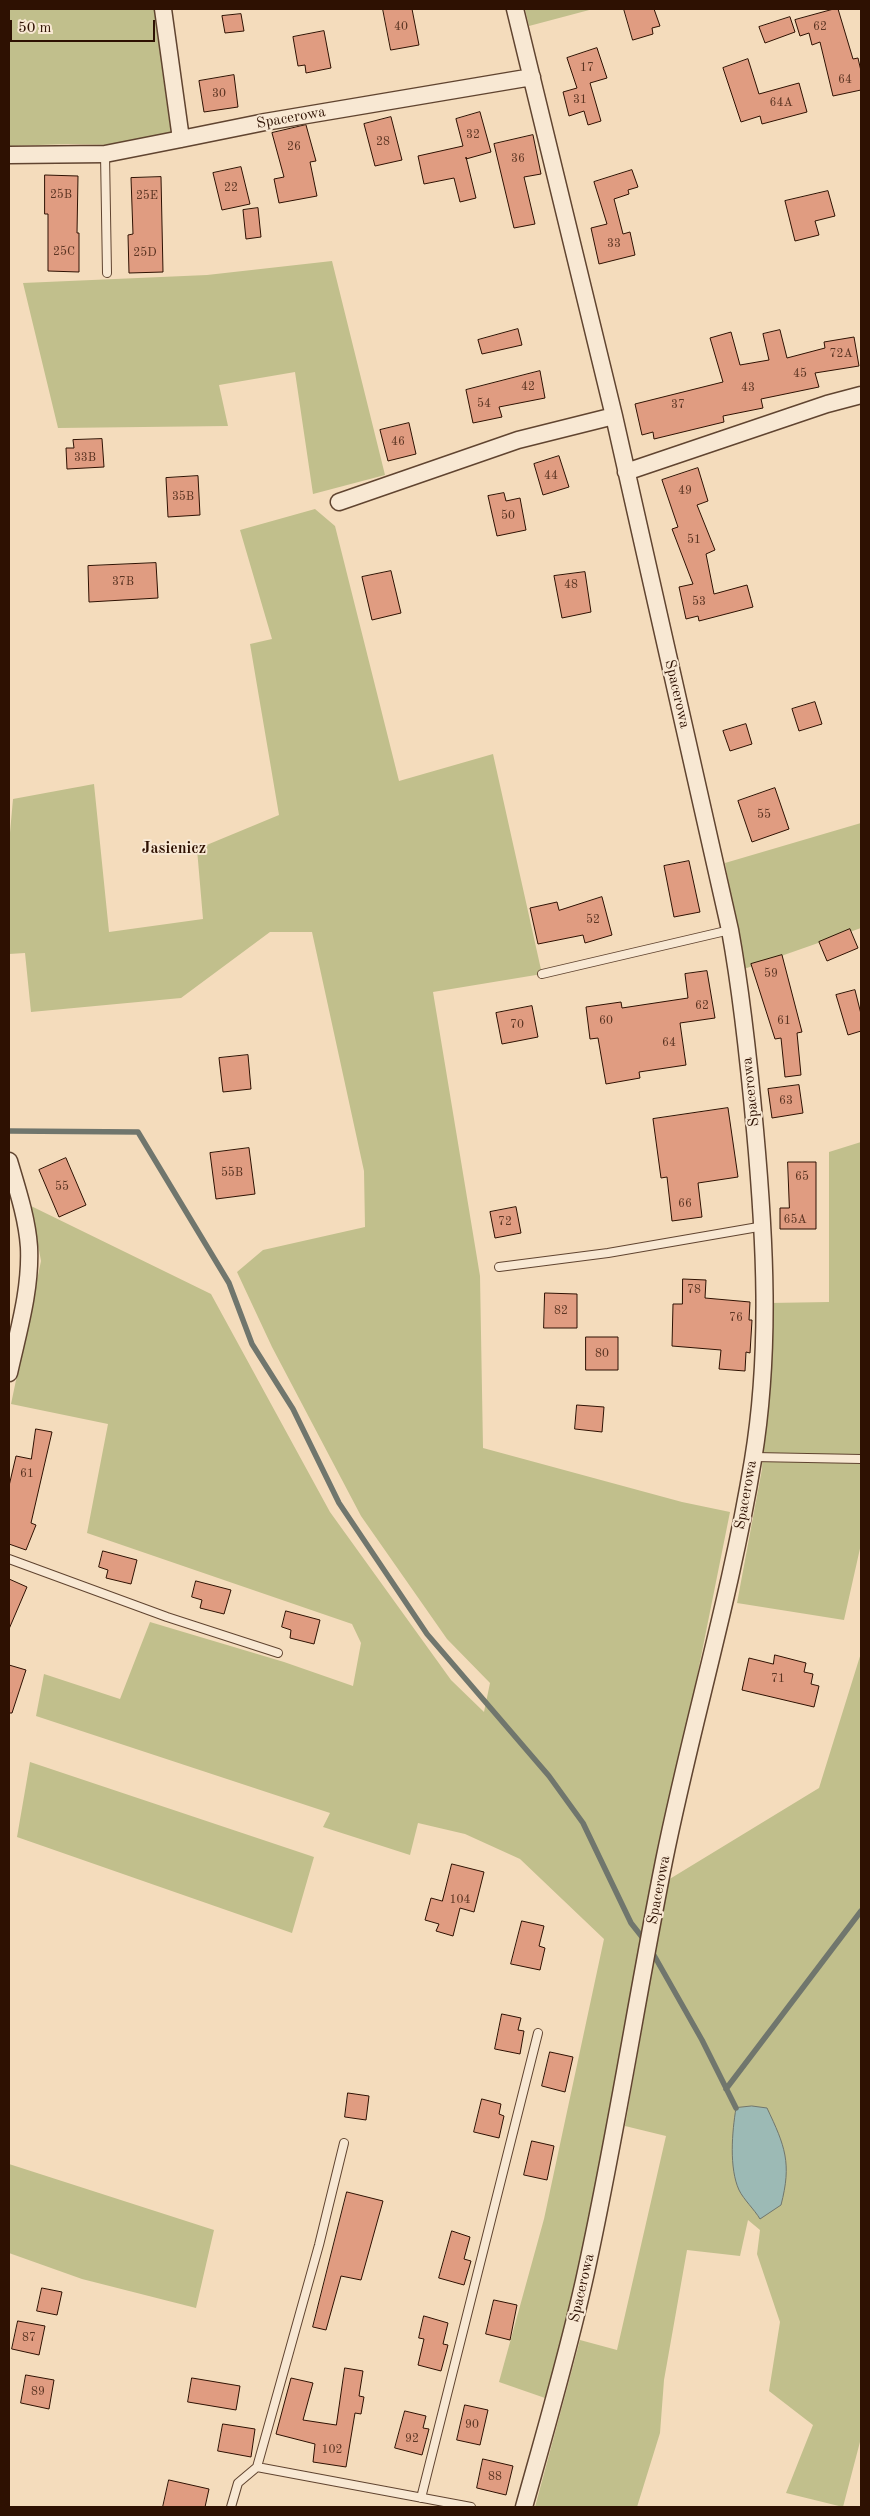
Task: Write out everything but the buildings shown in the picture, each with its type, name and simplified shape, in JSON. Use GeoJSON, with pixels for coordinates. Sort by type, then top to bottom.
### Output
{"type":"FeatureCollection","features":[{"type":"Feature","properties":{"kind":"street"},"geometry":{"type":"LineString","coordinates":[[163,9],[181,140]]}},
{"type":"Feature","properties":{"kind":"street","name":"Spacerowa"},"geometry":{"type":"LineString","coordinates":[[515,9],[614,416],[730,930],[737,971],[751,1092],[764,1226],[762,1377],[754,1457],[737,1544],[665,1858],[584,2282],[524,2507]]}},
{"type":"Feature","properties":{"kind":"street","name":"Spacerowa"},"geometry":{"type":"LineString","coordinates":[[9,155],[105,154],[266,122],[532,77]]}},
{"type":"Feature","properties":{"kind":"street"},"geometry":{"type":"LineString","coordinates":[[626,472],[827,404],[861,395]]}},
{"type":"Feature","properties":{"kind":"street"},"geometry":{"type":"LineString","coordinates":[[339,502],[518,440],[614,416]]}},
{"type":"Feature","properties":{"kind":"street"},"geometry":{"type":"LineString","coordinates":[[9,1161],[20,1197],[29,1247],[26,1295],[9,1373]]}},
{"type":"Feature","properties":{"kind":"lane"},"geometry":{"type":"LineString","coordinates":[[105,154],[107,272]]}},
{"type":"Feature","properties":{"kind":"lane"},"geometry":{"type":"LineString","coordinates":[[542,974],[730,930]]}},
{"type":"Feature","properties":{"kind":"lane"},"geometry":{"type":"LineString","coordinates":[[499,1267],[608,1253],[764,1226]]}},
{"type":"Feature","properties":{"kind":"lane"},"geometry":{"type":"LineString","coordinates":[[754,1457],[861,1459]]}},
{"type":"Feature","properties":{"kind":"lane"},"geometry":{"type":"LineString","coordinates":[[9,1559],[167,1617],[278,1654]]}},
{"type":"Feature","properties":{"kind":"lane"},"geometry":{"type":"LineString","coordinates":[[421,2498],[538,2033]]}},
{"type":"Feature","properties":{"kind":"lane"},"geometry":{"type":"LineString","coordinates":[[231,2507],[238,2482],[257,2467],[319,2245],[344,2143]]}},
{"type":"Feature","properties":{"kind":"lane"},"geometry":{"type":"LineString","coordinates":[[257,2467],[471,2507]]}},
{"type":"Feature","properties":{"kind":"shaded area"},"geometry":{"type":"Polygon","coordinates":[[[9,9],[154,9],[171,134],[118,145],[9,146],[9,9]]]}},
{"type":"Feature","properties":{"kind":"shaded area"},"geometry":{"type":"Polygon","coordinates":[[[525,9],[593,9],[529,26],[525,9]]]}},
{"type":"Feature","properties":{"kind":"shaded area"},"geometry":{"type":"Polygon","coordinates":[[[332,261],[385,475],[313,494],[295,372],[219,385],[228,426],[58,428],[23,283],[207,275],[332,261]]]}},
{"type":"Feature","properties":{"kind":"shaded area"},"geometry":{"type":"Polygon","coordinates":[[[315,509],[335,526],[399,781],[493,754],[542,974],[433,992],[480,1276],[483,1448],[682,1502],[730,1512],[571,2305],[545,2398],[499,2382],[544,2219],[604,1939],[520,1859],[465,1834],[418,1823],[410,1855],[323,1827],[330,1813],[36,1716],[44,1674],[120,1699],[150,1622],[284,1662],[353,1686],[361,1643],[352,1624],[87,1533],[108,1424],[11,1404],[41,1261],[31,1206],[211,1294],[330,1512],[451,1680],[484,1712],[490,1683],[447,1639],[361,1516],[272,1347],[237,1272],[263,1250],[365,1227],[364,1171],[312,932],[270,932],[181,998],[31,1012],[25,953],[9,954],[9,844],[13,799],[94,784],[109,932],[203,919],[197,849],[279,815],[250,644],[272,639],[240,530],[315,509]]]}},
{"type":"Feature","properties":{"kind":"shaded area"},"geometry":{"type":"Polygon","coordinates":[[[861,823],[861,928],[744,969],[725,863],[861,823]]]}},
{"type":"Feature","properties":{"kind":"shaded area"},"geometry":{"type":"Polygon","coordinates":[[[861,1142],[861,1544],[844,1620],[737,1603],[762,1469],[769,1303],[829,1302],[829,1152],[861,1142]]]}},
{"type":"Feature","properties":{"kind":"shaded area"},"geometry":{"type":"Polygon","coordinates":[[[861,1653],[861,2438],[843,2507],[786,2493],[813,2425],[769,2391],[780,2322],[757,2254],[760,2230],[748,2220],[740,2256],[687,2250],[664,2380],[660,2433],[637,2507],[535,2507],[580,2340],[617,2350],[666,2136],[625,2126],[668,1880],[819,1788],[861,1653]]]}},
{"type":"Feature","properties":{"kind":"shaded area"},"geometry":{"type":"Polygon","coordinates":[[[30,1762],[314,1857],[292,1933],[17,1837],[30,1762]]]}},
{"type":"Feature","properties":{"kind":"shaded area"},"geometry":{"type":"Polygon","coordinates":[[[9,2164],[214,2230],[196,2308],[82,2279],[9,2253],[9,2164]]]}},
{"type":"Feature","properties":{"kind":"water"},"geometry":{"type":"Polygon","coordinates":[[[752,2106],[767,2108],[782,2144],[786,2166],[781,2205],[760,2219],[739,2190],[733,2161],[733,2128],[736,2108],[752,2106]]]}},
{"type":"Feature","properties":{"kind":"waterway"},"geometry":{"type":"LineString","coordinates":[[9,1131],[138,1132],[229,1283],[252,1344],[293,1409],[339,1503],[427,1634],[549,1776],[583,1823],[631,1923],[646,1942]]}},
{"type":"Feature","properties":{"kind":"waterway"},"geometry":{"type":"LineString","coordinates":[[726,2089],[861,1911]]}},
{"type":"Feature","properties":{"kind":"waterway"},"geometry":{"type":"LineString","coordinates":[[651,1950],[702,2040],[736,2108]]}},
{"type":"Feature","properties":{"kind":"district","name":"Jasienicz"},"geometry":{"type":"Point","coordinates":[174,849]}}]}
